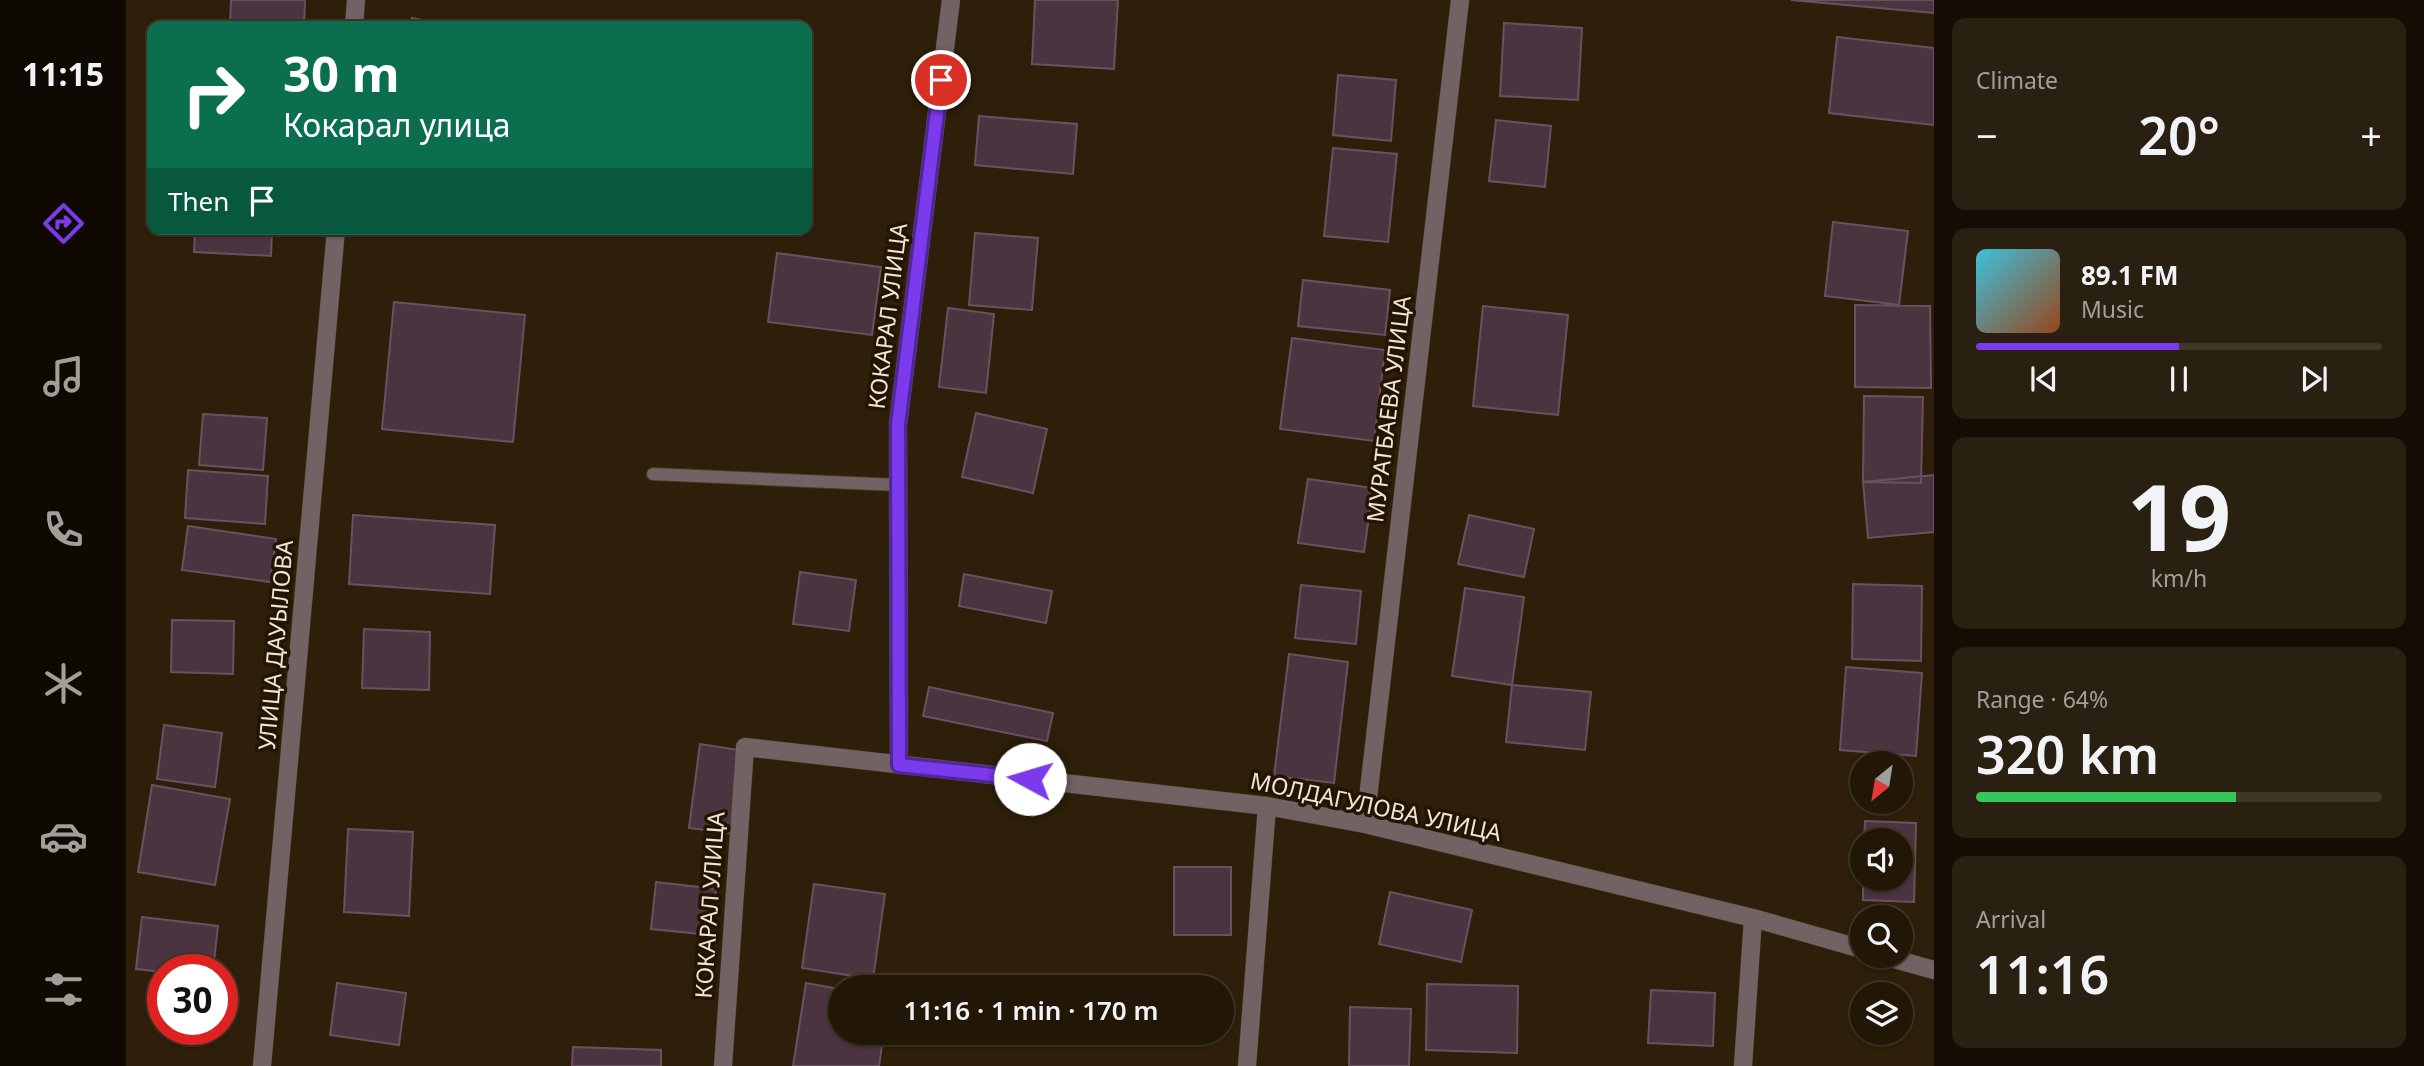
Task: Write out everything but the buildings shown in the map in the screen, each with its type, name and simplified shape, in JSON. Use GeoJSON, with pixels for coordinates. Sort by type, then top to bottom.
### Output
{"type":"FeatureCollection","features":[{"type":"Feature","properties":{"kind":"street"},"geometry":{"type":"LineString","coordinates":[[354,21],[356,0]]}},
{"type":"Feature","properties":{"kind":"street","name":"КОКАРАЛ УЛИЦА"},"geometry":{"type":"LineString","coordinates":[[899,765],[898,425],[951,0]]}},
{"type":"Feature","properties":{"kind":"street","name":"МУРАТБАЕВА УЛИЦА"},"geometry":{"type":"LineString","coordinates":[[1365,824],[1460,0]]}},
{"type":"Feature","properties":{"kind":"street","name":"УЛИЦА ДАУЫЛОВА"},"geometry":{"type":"LineString","coordinates":[[262,1066],[335,235]]}},
{"type":"Feature","properties":{"kind":"street","name":"КОКАРАЛ УЛИЦА"},"geometry":{"type":"LineString","coordinates":[[723,1066],[745,747]]}},
{"type":"Feature","properties":{"kind":"street","name":"МОЛДАГУЛОВА УЛИЦА"},"geometry":{"type":"LineString","coordinates":[[745,747],[1267,806],[1365,824],[1753,918],[1850,946]]}},
{"type":"Feature","properties":{"kind":"street"},"geometry":{"type":"LineString","coordinates":[[1247,1066],[1267,806]]}},
{"type":"Feature","properties":{"kind":"street"},"geometry":{"type":"LineString","coordinates":[[1743,1066],[1753,918]]}},
{"type":"Feature","properties":{"kind":"street"},"geometry":{"type":"LineString","coordinates":[[1913,964],[1934,970]]}},
{"type":"Feature","properties":{"kind":"lane"},"geometry":{"type":"LineString","coordinates":[[653,474],[898,485]]}},
{"type":"Feature","properties":{"kind":"route"},"geometry":{"type":"LineString","coordinates":[[941,80],[898,425],[899,765],[1030,779]]}}]}
